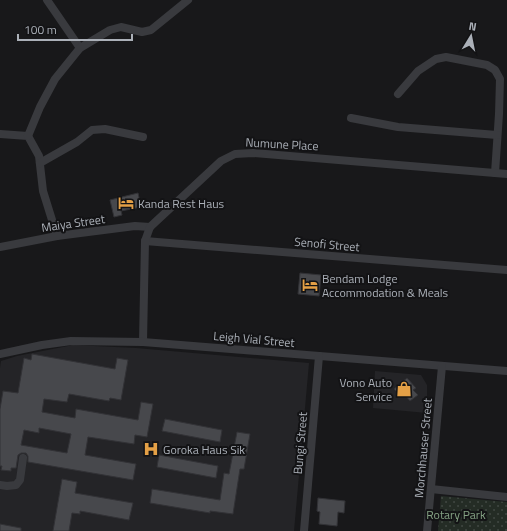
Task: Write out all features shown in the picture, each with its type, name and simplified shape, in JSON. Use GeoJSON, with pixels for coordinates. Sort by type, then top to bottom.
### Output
{"type":"FeatureCollection","features":[{"type":"Feature","properties":{"kind":"street"},"geometry":{"type":"LineString","coordinates":[[47,0],[80,48]]}},
{"type":"Feature","properties":{"kind":"street"},"geometry":{"type":"LineString","coordinates":[[28,136],[40,107],[55,79],[80,48],[110,30],[121,27],[142,32],[151,30],[188,0]]}},
{"type":"Feature","properties":{"kind":"street"},"geometry":{"type":"LineString","coordinates":[[398,94],[418,71],[436,59],[446,57],[487,65],[495,70],[503,78],[495,173]]}},
{"type":"Feature","properties":{"kind":"street"},"geometry":{"type":"LineString","coordinates":[[351,118],[398,127],[497,135]]}},
{"type":"Feature","properties":{"kind":"street"},"geometry":{"type":"LineString","coordinates":[[40,163],[77,142],[92,130],[105,129],[142,137]]}},
{"type":"Feature","properties":{"kind":"street"},"geometry":{"type":"LineString","coordinates":[[0,134],[28,136]]}},
{"type":"Feature","properties":{"kind":"street"},"geometry":{"type":"LineString","coordinates":[[28,136],[39,156],[43,191],[57,236]]}},
{"type":"Feature","properties":{"kind":"street","name":"Numune Place"},"geometry":{"type":"LineString","coordinates":[[143,342],[145,241],[150,227],[221,161],[235,154],[253,153],[507,174]]}},
{"type":"Feature","properties":{"kind":"street","name":"Maiya Street"},"geometry":{"type":"LineString","coordinates":[[0,247],[57,236],[135,226],[150,227]]}},
{"type":"Feature","properties":{"kind":"street","name":"Senofi Street"},"geometry":{"type":"LineString","coordinates":[[145,241],[507,270]]}},
{"type":"Feature","properties":{"kind":"street","name":"Leigh Vial Street"},"geometry":{"type":"LineString","coordinates":[[0,354],[42,345],[71,341],[143,342],[507,371]]}},
{"type":"Feature","properties":{"kind":"street","name":"Bungi Street"},"geometry":{"type":"LineString","coordinates":[[304,531],[319,356]]}},
{"type":"Feature","properties":{"kind":"street","name":"Morchhauser Street"},"geometry":{"type":"LineString","coordinates":[[427,531],[442,366]]}},
{"type":"Feature","properties":{"kind":"street"},"geometry":{"type":"LineString","coordinates":[[0,485],[16,485],[20,480],[23,458]]}},
{"type":"Feature","properties":{"kind":"street"},"geometry":{"type":"LineString","coordinates":[[431,489],[507,497]]}},
{"type":"Feature","properties":{"kind":"shaded area","name":"Goroka Haus Sik"},"geometry":{"type":"Polygon","coordinates":[[[73,345],[136,348],[309,363],[294,531],[0,531],[1,361],[17,356],[73,345]]]}},
{"type":"Feature","properties":{"kind":"shaded area"},"geometry":{"type":"Polygon","coordinates":[[[375,371],[421,375],[427,385],[427,413],[373,408],[375,371]]]}},
{"type":"Feature","properties":{"kind":"green space","name":"Rotary Park"},"geometry":{"type":"Polygon","coordinates":[[[441,496],[507,502],[507,531],[438,531],[441,496]]]}},
{"type":"Feature","properties":{"kind":"building","name":"Kanda Rest Haus"},"geometry":{"type":"Polygon","coordinates":[[[138,193],[141,207],[121,211],[122,215],[114,217],[110,200],[138,193]]]}},
{"type":"Feature","properties":{"kind":"building","name":"Bendam Lodge Accommodation & Meals"},"geometry":{"type":"Polygon","coordinates":[[[300,273],[321,275],[319,296],[298,294],[300,273]]]}},
{"type":"Feature","properties":{"kind":"building"},"geometry":{"type":"Polygon","coordinates":[[[32,354],[115,369],[117,358],[128,360],[121,400],[110,398],[109,401],[69,394],[67,402],[44,399],[42,412],[75,418],[76,409],[138,420],[141,402],[153,404],[147,437],[135,435],[134,444],[88,437],[85,455],[136,464],[133,480],[28,462],[28,456],[26,453],[21,453],[18,455],[16,468],[11,468],[11,471],[1,470],[0,409],[3,391],[18,393],[24,358],[31,360],[32,354]],[[39,428],[39,433],[24,430],[21,445],[67,453],[71,434],[39,428]]]}},
{"type":"Feature","properties":{"kind":"building","name":"Vono Auto Service"},"geometry":{"type":"Polygon","coordinates":[[[407,378],[416,388],[413,390],[418,395],[410,401],[405,395],[402,397],[394,389],[407,378]]]}},
{"type":"Feature","properties":{"kind":"building"},"geometry":{"type":"Polygon","coordinates":[[[165,419],[222,430],[220,442],[162,431],[165,419]]]}},
{"type":"Feature","properties":{"kind":"building"},"geometry":{"type":"Polygon","coordinates":[[[237,432],[250,434],[244,469],[240,469],[233,514],[210,511],[210,513],[150,503],[152,489],[220,500],[224,473],[229,474],[237,432]]]}},
{"type":"Feature","properties":{"kind":"building"},"geometry":{"type":"Polygon","coordinates":[[[159,455],[218,466],[216,478],[157,467],[159,455]]]}},
{"type":"Feature","properties":{"kind":"building"},"geometry":{"type":"Polygon","coordinates":[[[62,479],[77,482],[75,493],[133,503],[129,520],[80,511],[80,514],[72,513],[69,531],[53,531],[62,479]]]}},
{"type":"Feature","properties":{"kind":"building"},"geometry":{"type":"Polygon","coordinates":[[[318,498],[345,501],[344,513],[338,512],[337,526],[319,524],[320,512],[317,511],[318,498]]]}},
{"type":"Feature","properties":{"kind":"building"},"geometry":{"type":"Polygon","coordinates":[[[0,524],[21,528],[21,531],[0,531],[0,524]]]}},
{"type":"Feature","properties":{"kind":"place","name":"Kanda Rest Haus"},"geometry":{"type":"Point","coordinates":[126,203]}},
{"type":"Feature","properties":{"kind":"place","name":"Bendam Lodge Accommodation & Meals"},"geometry":{"type":"Point","coordinates":[310,285]}},
{"type":"Feature","properties":{"kind":"place","name":"Vono Auto Service"},"geometry":{"type":"Point","coordinates":[404,389]}},
{"type":"Feature","properties":{"kind":"place","name":"Goroka Haus Sik"},"geometry":{"type":"Point","coordinates":[151,449]}}]}
